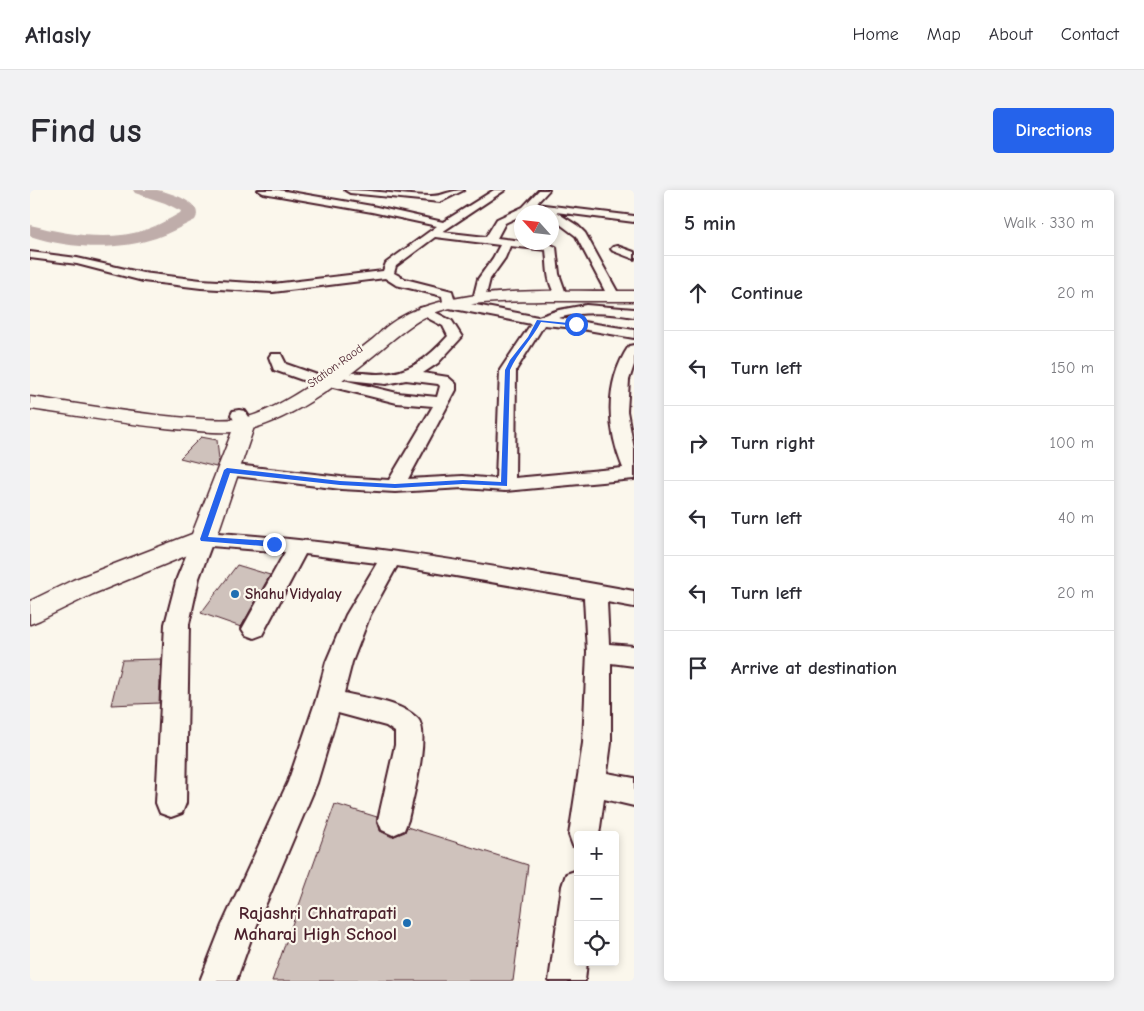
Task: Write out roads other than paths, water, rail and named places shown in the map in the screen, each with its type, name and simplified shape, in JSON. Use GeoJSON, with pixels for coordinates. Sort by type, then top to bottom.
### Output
{"type":"FeatureCollection","features":[{"type":"Feature","properties":{"kind":"main road","name":"Station Raod"},"geometry":{"type":"LineString","coordinates":[[30,396],[175,416],[242,420],[327,378],[387,326],[413,312],[448,301],[480,295],[559,291],[634,291]]}},
{"type":"Feature","properties":{"kind":"main road"},"geometry":{"type":"LineString","coordinates":[[327,378],[380,342],[396,327],[448,301],[497,297],[634,296]]}},
{"type":"Feature","properties":{"kind":"main road"},"geometry":{"type":"LineString","coordinates":[[30,403],[164,422],[216,426],[242,420],[203,539],[83,587],[30,612]]}},
{"type":"Feature","properties":{"kind":"street"},"geometry":{"type":"LineString","coordinates":[[263,190],[372,209],[446,225]]}},
{"type":"Feature","properties":{"kind":"street"},"geometry":{"type":"LineString","coordinates":[[350,190],[395,193],[434,200],[459,190]]}},
{"type":"Feature","properties":{"kind":"street"},"geometry":{"type":"LineString","coordinates":[[535,205],[544,190]]}},
{"type":"Feature","properties":{"kind":"street"},"geometry":{"type":"LineString","coordinates":[[479,191],[501,194]]}},
{"type":"Feature","properties":{"kind":"street"},"geometry":{"type":"LineString","coordinates":[[372,209],[395,193]]}},
{"type":"Feature","properties":{"kind":"street"},"geometry":{"type":"LineString","coordinates":[[388,274],[390,265],[433,234],[501,194]]}},
{"type":"Feature","properties":{"kind":"street"},"geometry":{"type":"LineString","coordinates":[[559,208],[632,217]]}},
{"type":"Feature","properties":{"kind":"street"},"geometry":{"type":"LineString","coordinates":[[492,241],[491,236],[501,221],[514,215]]}},
{"type":"Feature","properties":{"kind":"street"},"geometry":{"type":"LineString","coordinates":[[559,218],[581,235],[611,291]]}},
{"type":"Feature","properties":{"kind":"street"},"geometry":{"type":"LineString","coordinates":[[433,234],[544,246],[552,249],[553,274],[559,291]]}},
{"type":"Feature","properties":{"kind":"street"},"geometry":{"type":"LineString","coordinates":[[480,295],[484,279],[499,258],[506,243]]}},
{"type":"Feature","properties":{"kind":"street"},"geometry":{"type":"LineString","coordinates":[[617,248],[634,256]]}},
{"type":"Feature","properties":{"kind":"street"},"geometry":{"type":"LineString","coordinates":[[30,255],[77,261],[143,277],[200,284],[273,288],[388,274]]}},
{"type":"Feature","properties":{"kind":"street"},"geometry":{"type":"LineString","coordinates":[[388,274],[401,282],[440,290],[448,294],[448,301],[539,321],[576,324],[634,334]]}},
{"type":"Feature","properties":{"kind":"street"},"geometry":{"type":"LineString","coordinates":[[505,485],[508,370],[512,361],[531,337],[539,321],[563,311],[581,308],[634,312]]}},
{"type":"Feature","properties":{"kind":"street"},"geometry":{"type":"LineString","coordinates":[[375,385],[409,376],[424,369],[440,355],[455,337],[454,329],[448,323],[425,311]]}},
{"type":"Feature","properties":{"kind":"street"},"geometry":{"type":"LineString","coordinates":[[227,470],[340,483],[395,486],[463,482],[505,485],[634,473],[622,446],[618,410],[621,380],[634,349]]}},
{"type":"Feature","properties":{"kind":"street"},"geometry":{"type":"LineString","coordinates":[[276,357],[279,367],[327,378],[375,385],[397,398],[443,402]]}},
{"type":"Feature","properties":{"kind":"street"},"geometry":{"type":"LineString","coordinates":[[395,486],[448,390],[448,384],[442,380],[409,376]]}},
{"type":"Feature","properties":{"kind":"street"},"geometry":{"type":"LineString","coordinates":[[171,803],[178,624],[188,578],[203,539],[356,551],[634,599]]}},
{"type":"Feature","properties":{"kind":"street"},"geometry":{"type":"LineString","coordinates":[[254,630],[298,547]]}},
{"type":"Feature","properties":{"kind":"street"},"geometry":{"type":"LineString","coordinates":[[218,981],[234,937],[302,783],[329,700],[339,662],[358,615],[391,558]]}},
{"type":"Feature","properties":{"kind":"street"},"geometry":{"type":"LineString","coordinates":[[584,831],[597,743],[599,652],[595,592]]}},
{"type":"Feature","properties":{"kind":"street"},"geometry":{"type":"LineString","coordinates":[[599,652],[634,656]]}},
{"type":"Feature","properties":{"kind":"street"},"geometry":{"type":"LineString","coordinates":[[329,700],[394,717],[409,727],[410,745],[393,820]]}},
{"type":"Feature","properties":{"kind":"street"},"geometry":{"type":"LineString","coordinates":[[590,783],[634,792]]}},
{"type":"Feature","properties":{"kind":"street"},"geometry":{"type":"LineString","coordinates":[[567,981],[574,921]]}},
{"type":"Feature","properties":{"kind":"waterway"},"geometry":{"type":"LineString","coordinates":[[30,230],[44,235],[73,240],[117,240],[147,235],[189,216],[189,209],[171,200],[141,190]]}},
{"type":"Feature","properties":{"kind":"place","name":"Shahu Vidyalay"},"geometry":{"type":"Point","coordinates":[235,594]}},
{"type":"Feature","properties":{"kind":"place","name":"Rajashri Chhatrapati Maharaj High School"},"geometry":{"type":"Point","coordinates":[407,923]}}]}
